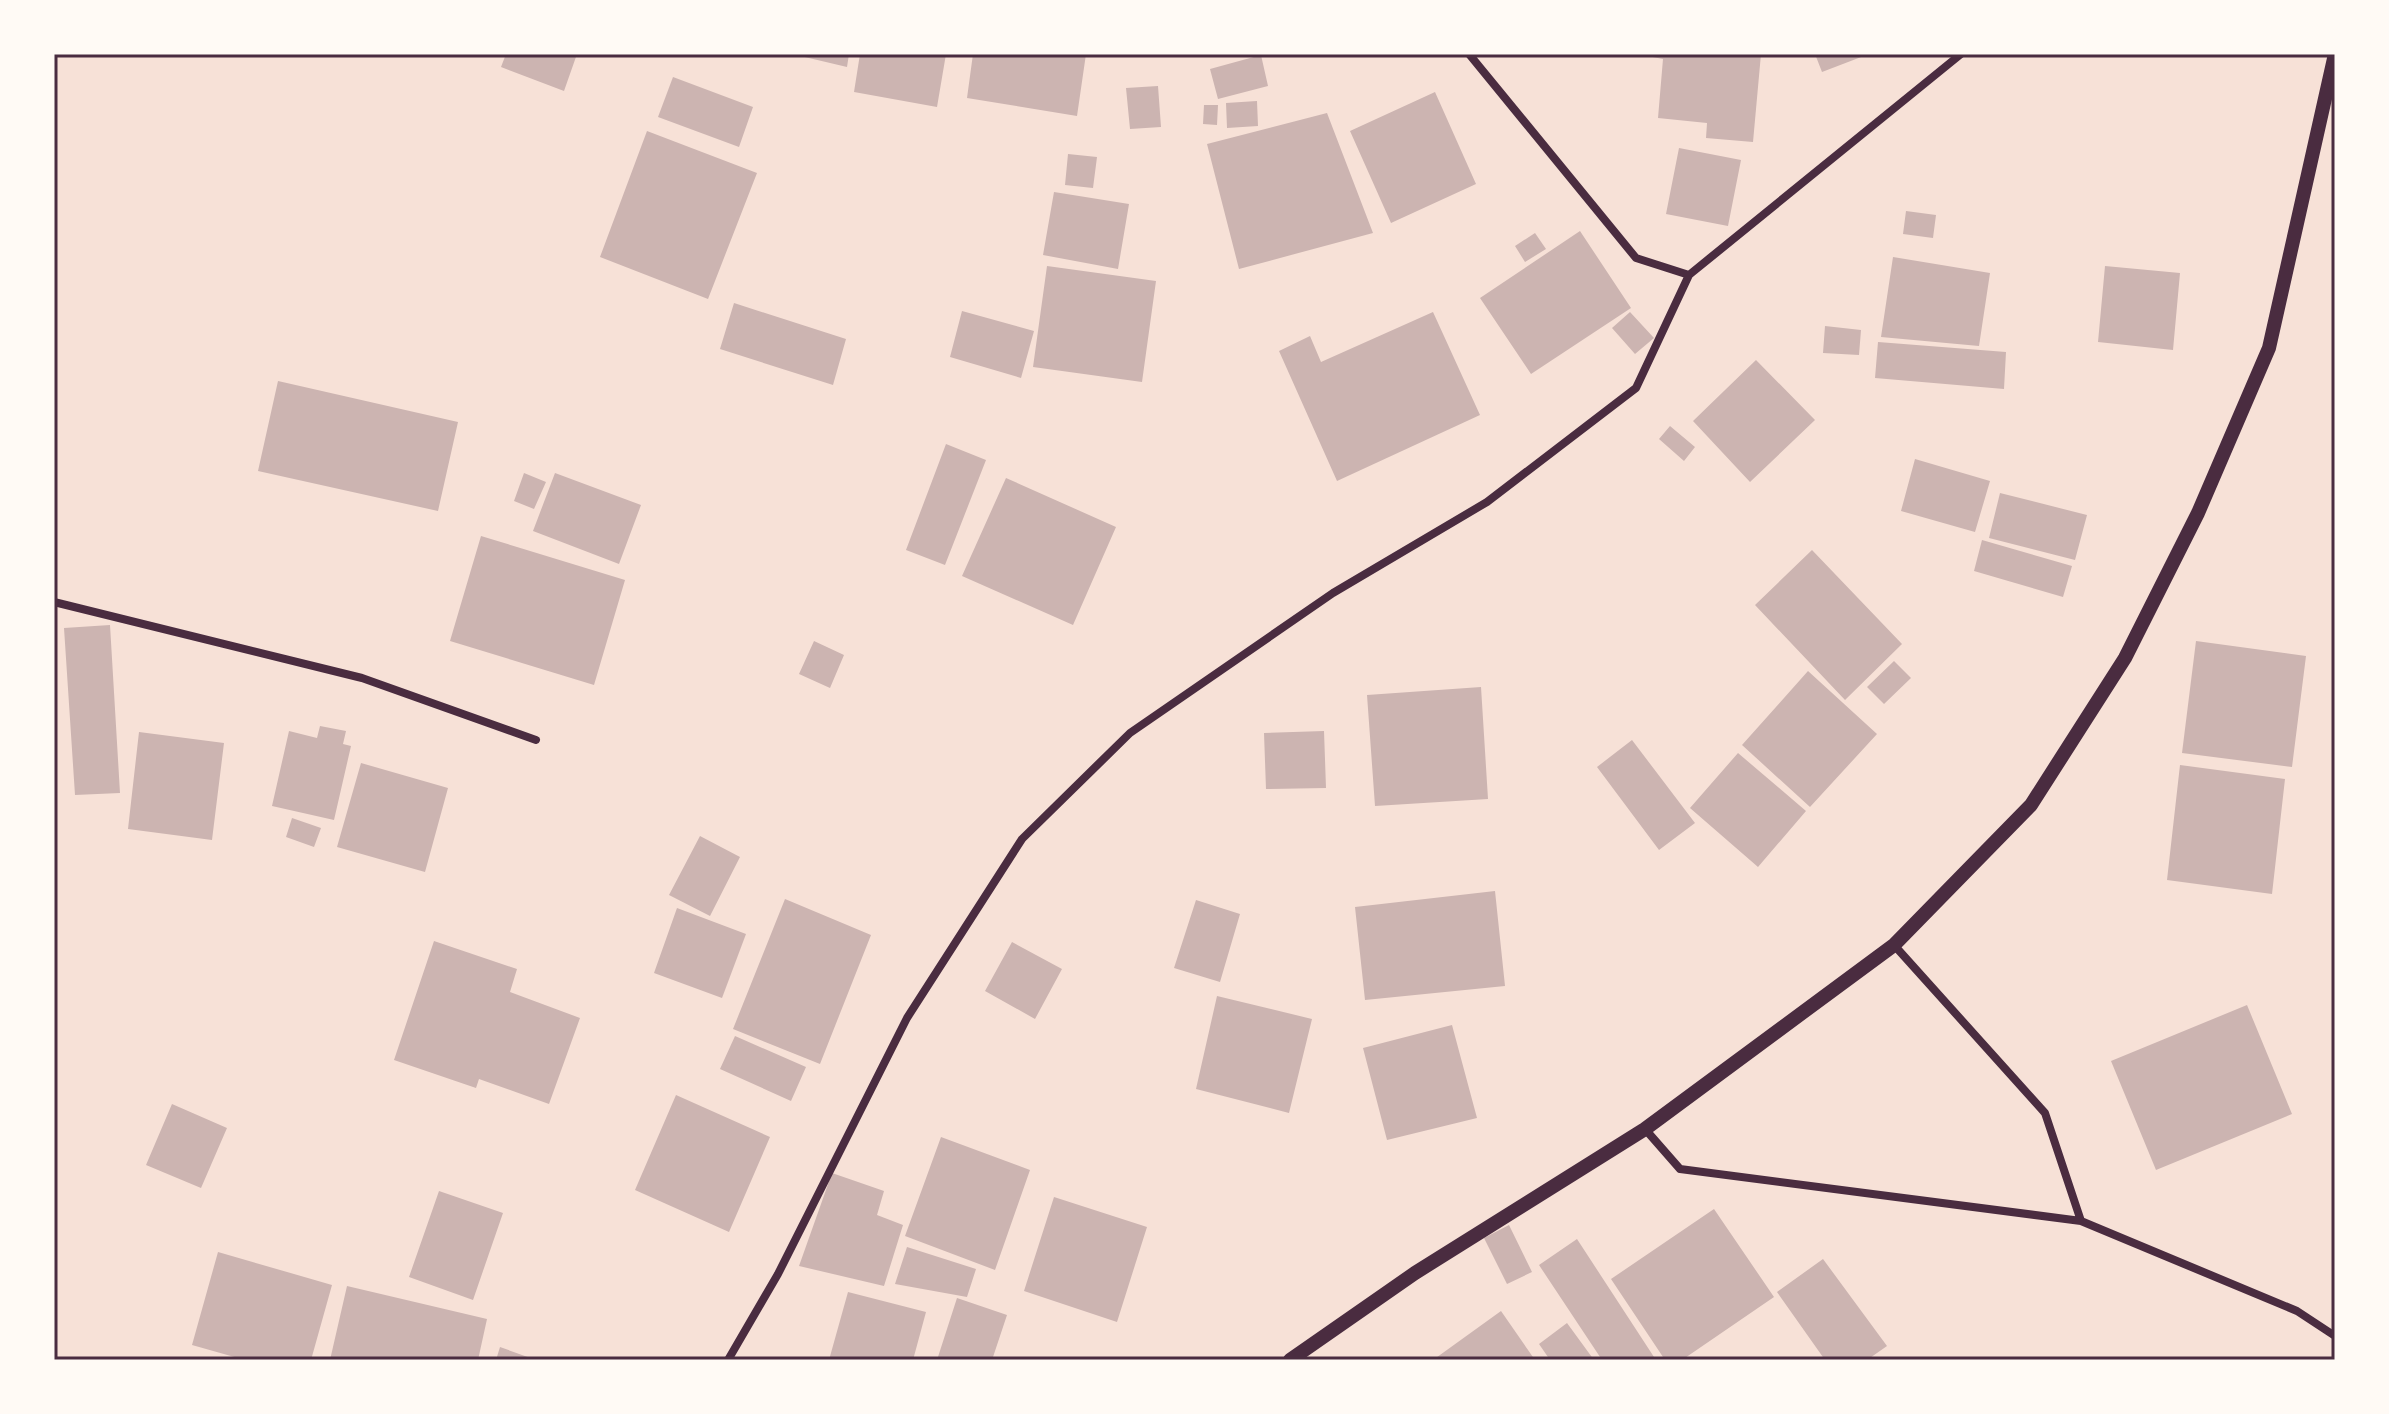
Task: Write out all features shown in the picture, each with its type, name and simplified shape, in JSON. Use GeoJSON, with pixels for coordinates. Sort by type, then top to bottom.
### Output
{"type":"FeatureCollection","features":[{"type":"Feature","properties":{"kind":"street"},"geometry":{"type":"LineString","coordinates":[[1469,54],[1636,258],[1689,275]]}},
{"type":"Feature","properties":{"kind":"street"},"geometry":{"type":"LineString","coordinates":[[728,1360],[778,1274],[907,1018],[1022,839],[1130,733],[1333,593],[1487,502],[1636,388],[1689,275],[1961,54]]}},
{"type":"Feature","properties":{"kind":"street"},"geometry":{"type":"LineString","coordinates":[[1290,1360],[1415,1273],[1645,1129],[1894,945],[2031,805],[2125,658],[2198,513],[2269,348],[2335,54]]}},
{"type":"Feature","properties":{"kind":"street"},"geometry":{"type":"LineString","coordinates":[[54,602],[362,678],[536,740]]}},
{"type":"Feature","properties":{"kind":"street"},"geometry":{"type":"LineString","coordinates":[[1894,945],[2045,1113],[2081,1221]]}},
{"type":"Feature","properties":{"kind":"street"},"geometry":{"type":"LineString","coordinates":[[1645,1129],[1680,1169],[2081,1221],[2297,1311],[2335,1336]]}},
{"type":"Feature","properties":{"kind":"building"},"geometry":{"type":"Polygon","coordinates":[[[506,54],[577,54],[564,91],[501,67],[506,54]]]}},
{"type":"Feature","properties":{"kind":"building"},"geometry":{"type":"Polygon","coordinates":[[[792,54],[849,54],[847,67],[792,54]]]}},
{"type":"Feature","properties":{"kind":"building"},"geometry":{"type":"Polygon","coordinates":[[[860,54],[946,54],[937,107],[854,92],[860,54]]]}},
{"type":"Feature","properties":{"kind":"building"},"geometry":{"type":"Polygon","coordinates":[[[973,54],[1086,54],[1077,116],[967,98],[973,54]]]}},
{"type":"Feature","properties":{"kind":"building"},"geometry":{"type":"Polygon","coordinates":[[[1637,54],[1761,54],[1753,142],[1706,138],[1707,123],[1658,118],[1663,59],[1637,54]]]}},
{"type":"Feature","properties":{"kind":"building"},"geometry":{"type":"Polygon","coordinates":[[[1815,54],[1869,54],[1822,72],[1815,54]]]}},
{"type":"Feature","properties":{"kind":"building"},"geometry":{"type":"Polygon","coordinates":[[[1261,55],[1268,86],[1218,99],[1210,69],[1261,55]]]}},
{"type":"Feature","properties":{"kind":"building"},"geometry":{"type":"Polygon","coordinates":[[[673,77],[753,107],[739,147],[658,117],[673,77]]]}},
{"type":"Feature","properties":{"kind":"building"},"geometry":{"type":"Polygon","coordinates":[[[1158,86],[1161,127],[1130,129],[1126,88],[1158,86]]]}},
{"type":"Feature","properties":{"kind":"building"},"geometry":{"type":"Polygon","coordinates":[[[1435,92],[1476,184],[1391,223],[1350,131],[1435,92]]]}},
{"type":"Feature","properties":{"kind":"building"},"geometry":{"type":"Polygon","coordinates":[[[1257,101],[1258,126],[1227,128],[1226,103],[1257,101]]]}},
{"type":"Feature","properties":{"kind":"building"},"geometry":{"type":"Polygon","coordinates":[[[1204,105],[1218,105],[1217,125],[1203,124],[1204,105]]]}},
{"type":"Feature","properties":{"kind":"building"},"geometry":{"type":"Polygon","coordinates":[[[1327,113],[1373,233],[1239,269],[1207,144],[1327,113]]]}},
{"type":"Feature","properties":{"kind":"building"},"geometry":{"type":"Polygon","coordinates":[[[647,131],[757,173],[708,299],[600,257],[647,131]]]}},
{"type":"Feature","properties":{"kind":"building"},"geometry":{"type":"Polygon","coordinates":[[[1679,148],[1741,160],[1728,226],[1666,214],[1679,148]]]}},
{"type":"Feature","properties":{"kind":"building"},"geometry":{"type":"Polygon","coordinates":[[[1068,154],[1097,157],[1093,188],[1065,185],[1068,154]]]}},
{"type":"Feature","properties":{"kind":"building"},"geometry":{"type":"Polygon","coordinates":[[[1054,192],[1129,204],[1118,269],[1043,255],[1054,192]]]}},
{"type":"Feature","properties":{"kind":"building"},"geometry":{"type":"Polygon","coordinates":[[[1906,211],[1936,215],[1933,238],[1903,234],[1906,211]]]}},
{"type":"Feature","properties":{"kind":"building"},"geometry":{"type":"Polygon","coordinates":[[[1580,231],[1631,308],[1531,374],[1480,298],[1580,231]]]}},
{"type":"Feature","properties":{"kind":"building"},"geometry":{"type":"Polygon","coordinates":[[[1535,233],[1546,249],[1525,262],[1515,246],[1535,233]]]}},
{"type":"Feature","properties":{"kind":"building"},"geometry":{"type":"Polygon","coordinates":[[[1893,257],[1990,273],[1979,346],[1881,337],[1893,257]]]}},
{"type":"Feature","properties":{"kind":"building"},"geometry":{"type":"Polygon","coordinates":[[[1047,266],[1156,281],[1142,382],[1033,367],[1047,266]]]}},
{"type":"Feature","properties":{"kind":"building"},"geometry":{"type":"Polygon","coordinates":[[[2105,266],[2180,273],[2173,350],[2098,342],[2105,266]]]}},
{"type":"Feature","properties":{"kind":"building"},"geometry":{"type":"Polygon","coordinates":[[[734,303],[846,339],[833,385],[720,349],[734,303]]]}},
{"type":"Feature","properties":{"kind":"building"},"geometry":{"type":"Polygon","coordinates":[[[962,311],[1034,331],[1021,378],[950,357],[962,311]]]}},
{"type":"Feature","properties":{"kind":"building"},"geometry":{"type":"Polygon","coordinates":[[[1433,312],[1480,415],[1337,481],[1279,351],[1310,336],[1321,362],[1433,312]]]}},
{"type":"Feature","properties":{"kind":"building"},"geometry":{"type":"Polygon","coordinates":[[[1630,312],[1654,338],[1635,354],[1612,328],[1630,312]]]}},
{"type":"Feature","properties":{"kind":"building"},"geometry":{"type":"Polygon","coordinates":[[[1825,326],[1861,330],[1859,355],[1823,353],[1825,326]]]}},
{"type":"Feature","properties":{"kind":"building"},"geometry":{"type":"Polygon","coordinates":[[[1878,342],[2006,352],[2004,389],[1875,378],[1878,342]]]}},
{"type":"Feature","properties":{"kind":"building"},"geometry":{"type":"Polygon","coordinates":[[[1756,360],[1815,420],[1750,482],[1693,421],[1756,360]]]}},
{"type":"Feature","properties":{"kind":"building"},"geometry":{"type":"Polygon","coordinates":[[[278,381],[458,422],[438,511],[258,471],[278,381]]]}},
{"type":"Feature","properties":{"kind":"building"},"geometry":{"type":"Polygon","coordinates":[[[1670,426],[1695,447],[1684,461],[1659,439],[1670,426]]]}},
{"type":"Feature","properties":{"kind":"building"},"geometry":{"type":"Polygon","coordinates":[[[946,444],[986,460],[945,565],[906,550],[946,444]]]}},
{"type":"Feature","properties":{"kind":"building"},"geometry":{"type":"Polygon","coordinates":[[[1915,459],[1990,481],[1975,532],[1901,511],[1915,459]]]}},
{"type":"Feature","properties":{"kind":"building"},"geometry":{"type":"Polygon","coordinates":[[[524,473],[546,482],[534,509],[514,501],[524,473]]]}},
{"type":"Feature","properties":{"kind":"building"},"geometry":{"type":"Polygon","coordinates":[[[555,473],[641,505],[619,564],[533,531],[555,473]]]}},
{"type":"Feature","properties":{"kind":"building"},"geometry":{"type":"Polygon","coordinates":[[[1006,478],[1116,527],[1073,625],[962,576],[1006,478]]]}},
{"type":"Feature","properties":{"kind":"building"},"geometry":{"type":"Polygon","coordinates":[[[2000,493],[2087,515],[2075,560],[1989,538],[2000,493]]]}},
{"type":"Feature","properties":{"kind":"building"},"geometry":{"type":"Polygon","coordinates":[[[481,536],[625,580],[594,685],[450,641],[481,536]]]}},
{"type":"Feature","properties":{"kind":"building"},"geometry":{"type":"Polygon","coordinates":[[[1982,540],[2072,566],[2063,597],[1974,571],[1982,540]]]}},
{"type":"Feature","properties":{"kind":"building"},"geometry":{"type":"Polygon","coordinates":[[[1812,550],[1902,644],[1845,700],[1755,605],[1812,550]]]}},
{"type":"Feature","properties":{"kind":"building"},"geometry":{"type":"Polygon","coordinates":[[[110,625],[120,793],[75,795],[64,628],[110,625]]]}},
{"type":"Feature","properties":{"kind":"building"},"geometry":{"type":"Polygon","coordinates":[[[814,641],[844,655],[830,688],[799,674],[814,641]]]}},
{"type":"Feature","properties":{"kind":"building"},"geometry":{"type":"Polygon","coordinates":[[[2196,641],[2306,656],[2292,767],[2182,753],[2196,641]]]}},
{"type":"Feature","properties":{"kind":"building"},"geometry":{"type":"Polygon","coordinates":[[[1894,661],[1911,678],[1884,704],[1867,687],[1894,661]]]}},
{"type":"Feature","properties":{"kind":"building"},"geometry":{"type":"Polygon","coordinates":[[[1808,671],[1877,734],[1810,807],[1742,745],[1808,671]]]}},
{"type":"Feature","properties":{"kind":"building"},"geometry":{"type":"Polygon","coordinates":[[[1481,687],[1488,799],[1375,806],[1367,695],[1481,687]]]}},
{"type":"Feature","properties":{"kind":"building"},"geometry":{"type":"Polygon","coordinates":[[[320,726],[346,731],[343,744],[351,746],[334,820],[272,806],[289,731],[317,738],[320,726]]]}},
{"type":"Feature","properties":{"kind":"building"},"geometry":{"type":"Polygon","coordinates":[[[1324,731],[1326,788],[1266,789],[1264,733],[1324,731]]]}},
{"type":"Feature","properties":{"kind":"building"},"geometry":{"type":"Polygon","coordinates":[[[139,732],[224,743],[212,840],[128,829],[139,732]]]}},
{"type":"Feature","properties":{"kind":"building"},"geometry":{"type":"Polygon","coordinates":[[[1632,740],[1695,823],[1659,850],[1597,767],[1632,740]]]}},
{"type":"Feature","properties":{"kind":"building"},"geometry":{"type":"Polygon","coordinates":[[[1738,753],[1806,811],[1758,867],[1690,808],[1738,753]]]}},
{"type":"Feature","properties":{"kind":"building"},"geometry":{"type":"Polygon","coordinates":[[[361,763],[448,788],[425,872],[337,847],[361,763]]]}},
{"type":"Feature","properties":{"kind":"building"},"geometry":{"type":"Polygon","coordinates":[[[2180,765],[2285,779],[2272,894],[2167,880],[2180,765]]]}},
{"type":"Feature","properties":{"kind":"building"},"geometry":{"type":"Polygon","coordinates":[[[292,818],[321,828],[314,847],[286,837],[292,818]]]}},
{"type":"Feature","properties":{"kind":"building"},"geometry":{"type":"Polygon","coordinates":[[[700,836],[740,857],[710,916],[669,895],[700,836]]]}},
{"type":"Feature","properties":{"kind":"building"},"geometry":{"type":"Polygon","coordinates":[[[1495,891],[1505,986],[1365,1000],[1355,907],[1495,891]]]}},
{"type":"Feature","properties":{"kind":"building"},"geometry":{"type":"Polygon","coordinates":[[[785,899],[871,935],[820,1064],[733,1029],[785,899]]]}},
{"type":"Feature","properties":{"kind":"building"},"geometry":{"type":"Polygon","coordinates":[[[1196,900],[1240,914],[1220,982],[1174,968],[1196,900]]]}},
{"type":"Feature","properties":{"kind":"building"},"geometry":{"type":"Polygon","coordinates":[[[677,908],[746,934],[722,998],[654,973],[677,908]]]}},
{"type":"Feature","properties":{"kind":"building"},"geometry":{"type":"Polygon","coordinates":[[[434,941],[517,969],[510,992],[580,1018],[549,1104],[479,1079],[476,1088],[394,1060],[434,941]]]}},
{"type":"Feature","properties":{"kind":"building"},"geometry":{"type":"Polygon","coordinates":[[[1012,942],[1062,969],[1035,1019],[985,991],[1012,942]]]}},
{"type":"Feature","properties":{"kind":"building"},"geometry":{"type":"Polygon","coordinates":[[[1217,996],[1312,1019],[1289,1113],[1196,1089],[1217,996]]]}},
{"type":"Feature","properties":{"kind":"building"},"geometry":{"type":"Polygon","coordinates":[[[2247,1005],[2292,1114],[2156,1170],[2111,1061],[2247,1005]]]}},
{"type":"Feature","properties":{"kind":"building"},"geometry":{"type":"Polygon","coordinates":[[[1452,1025],[1477,1118],[1387,1140],[1363,1048],[1452,1025]]]}},
{"type":"Feature","properties":{"kind":"building"},"geometry":{"type":"Polygon","coordinates":[[[735,1036],[806,1067],[791,1101],[720,1069],[735,1036]]]}},
{"type":"Feature","properties":{"kind":"building"},"geometry":{"type":"Polygon","coordinates":[[[676,1095],[770,1137],[729,1232],[635,1190],[676,1095]]]}},
{"type":"Feature","properties":{"kind":"building"},"geometry":{"type":"Polygon","coordinates":[[[172,1104],[227,1128],[201,1188],[146,1165],[172,1104]]]}},
{"type":"Feature","properties":{"kind":"building"},"geometry":{"type":"Polygon","coordinates":[[[941,1137],[1030,1170],[995,1270],[905,1236],[941,1137]]]}},
{"type":"Feature","properties":{"kind":"building"},"geometry":{"type":"Polygon","coordinates":[[[832,1173],[884,1191],[877,1215],[903,1225],[884,1286],[799,1266],[832,1173]]]}},
{"type":"Feature","properties":{"kind":"building"},"geometry":{"type":"Polygon","coordinates":[[[439,1191],[503,1213],[473,1300],[409,1277],[439,1191]]]}},
{"type":"Feature","properties":{"kind":"building"},"geometry":{"type":"Polygon","coordinates":[[[1054,1197],[1147,1227],[1117,1322],[1024,1291],[1054,1197]]]}},
{"type":"Feature","properties":{"kind":"building"},"geometry":{"type":"Polygon","coordinates":[[[1714,1209],[1774,1297],[1682,1360],[1665,1360],[1611,1279],[1714,1209]]]}},
{"type":"Feature","properties":{"kind":"building"},"geometry":{"type":"Polygon","coordinates":[[[1509,1225],[1532,1272],[1507,1284],[1484,1238],[1509,1225]]]}},
{"type":"Feature","properties":{"kind":"building"},"geometry":{"type":"Polygon","coordinates":[[[1577,1239],[1654,1357],[1649,1360],[1602,1360],[1539,1265],[1577,1239]]]}},
{"type":"Feature","properties":{"kind":"building"},"geometry":{"type":"Polygon","coordinates":[[[907,1247],[976,1269],[967,1297],[895,1284],[907,1247]]]}},
{"type":"Feature","properties":{"kind":"building"},"geometry":{"type":"Polygon","coordinates":[[[218,1252],[332,1285],[311,1360],[245,1360],[192,1345],[218,1252]]]}},
{"type":"Feature","properties":{"kind":"building"},"geometry":{"type":"Polygon","coordinates":[[[1823,1259],[1887,1346],[1867,1360],[1825,1360],[1777,1292],[1823,1259]]]}},
{"type":"Feature","properties":{"kind":"building"},"geometry":{"type":"Polygon","coordinates":[[[347,1286],[487,1319],[478,1360],[330,1360],[347,1286]]]}},
{"type":"Feature","properties":{"kind":"building"},"geometry":{"type":"Polygon","coordinates":[[[848,1292],[926,1312],[913,1360],[829,1360],[848,1292]]]}},
{"type":"Feature","properties":{"kind":"building"},"geometry":{"type":"Polygon","coordinates":[[[957,1298],[1007,1315],[992,1360],[937,1360],[957,1298]]]}},
{"type":"Feature","properties":{"kind":"building"},"geometry":{"type":"Polygon","coordinates":[[[1501,1311],[1535,1360],[1433,1360],[1501,1311]]]}},
{"type":"Feature","properties":{"kind":"building"},"geometry":{"type":"Polygon","coordinates":[[[1567,1323],[1594,1360],[1550,1360],[1539,1344],[1567,1323]]]}},
{"type":"Feature","properties":{"kind":"building"},"geometry":{"type":"Polygon","coordinates":[[[500,1347],[536,1360],[496,1360],[500,1347]]]}}]}
